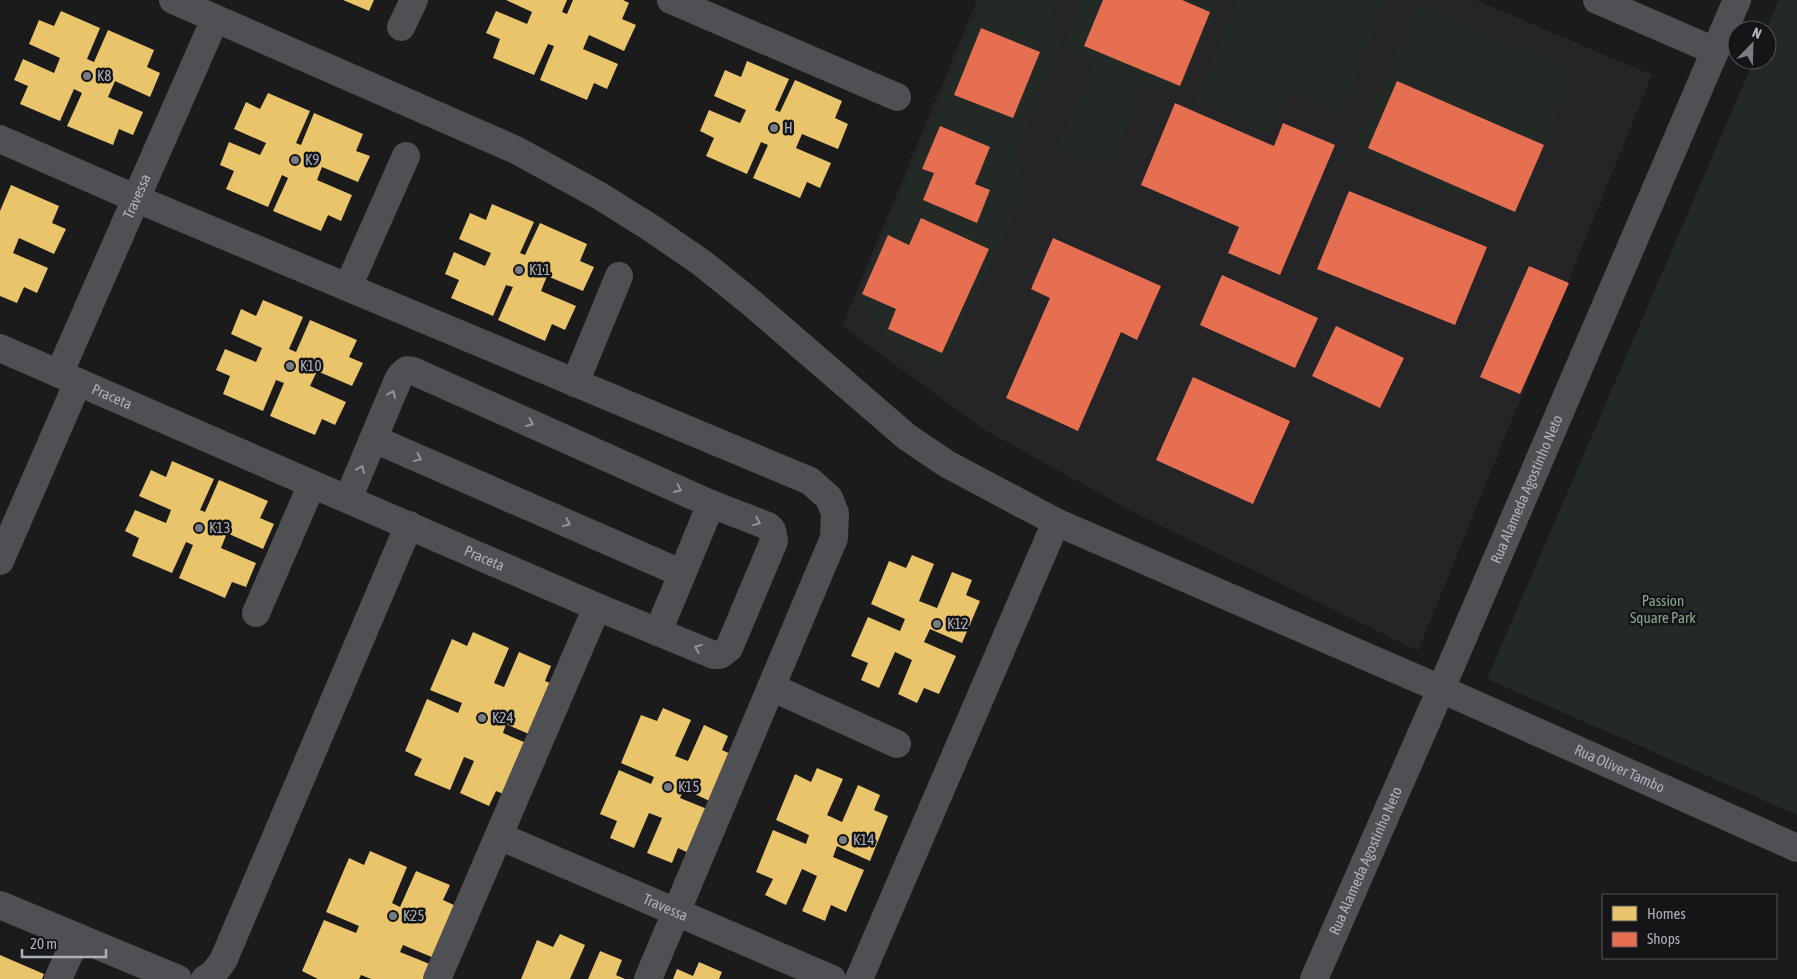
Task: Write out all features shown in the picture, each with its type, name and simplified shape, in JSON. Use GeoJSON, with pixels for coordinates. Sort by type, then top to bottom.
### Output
{"type":"FeatureCollection","features":[{"type":"Feature","properties":{"kind":"street","name":"Rua Oliver Tambo"},"geometry":{"type":"LineString","coordinates":[[173,0],[516,150],[600,196],[702,263],[920,447],[947,464],[1056,522],[1441,689],[1797,848]]}},
{"type":"Feature","properties":{"kind":"street"},"geometry":{"type":"LineString","coordinates":[[401,27],[414,0]]}},
{"type":"Feature","properties":{"kind":"street"},"geometry":{"type":"LineString","coordinates":[[671,0],[896,97]]}},
{"type":"Feature","properties":{"kind":"street"},"geometry":{"type":"LineString","coordinates":[[1597,0],[1715,51]]}},
{"type":"Feature","properties":{"kind":"street","name":"Rua Alameda Agostinho Neto"},"geometry":{"type":"LineString","coordinates":[[1314,979],[1441,689],[1736,0]]}},
{"type":"Feature","properties":{"kind":"street","name":"Travessa"},"geometry":{"type":"LineString","coordinates":[[0,561],[137,199],[215,19]]}},
{"type":"Feature","properties":{"kind":"street"},"geometry":{"type":"LineString","coordinates":[[0,139],[137,199],[810,482],[829,498],[835,513],[834,538],[648,979]]}},
{"type":"Feature","properties":{"kind":"street"},"geometry":{"type":"LineString","coordinates":[[348,287],[406,156]]}},
{"type":"Feature","properties":{"kind":"street"},"geometry":{"type":"LineString","coordinates":[[575,382],[619,276]]}},
{"type":"Feature","properties":{"kind":"street","name":"Praceta"},"geometry":{"type":"LineString","coordinates":[[0,348],[597,607],[714,655],[720,655],[726,652],[733,639],[774,540],[774,535],[768,526],[711,504]]}},
{"type":"Feature","properties":{"kind":"street"},"geometry":{"type":"LineString","coordinates":[[348,499],[398,380],[407,370],[413,371],[711,504],[658,632]]}},
{"type":"Feature","properties":{"kind":"street"},"geometry":{"type":"LineString","coordinates":[[374,439],[682,573]]}},
{"type":"Feature","properties":{"kind":"street"},"geometry":{"type":"LineString","coordinates":[[256,613],[312,484]]}},
{"type":"Feature","properties":{"kind":"street"},"geometry":{"type":"LineString","coordinates":[[859,979],[1056,522]]}},
{"type":"Feature","properties":{"kind":"street"},"geometry":{"type":"LineString","coordinates":[[205,979],[213,974],[223,961],[409,525]]}},
{"type":"Feature","properties":{"kind":"street"},"geometry":{"type":"LineString","coordinates":[[437,979],[597,607]]}},
{"type":"Feature","properties":{"kind":"street"},"geometry":{"type":"LineString","coordinates":[[771,687],[897,744]]}},
{"type":"Feature","properties":{"kind":"street","name":"Travessa"},"geometry":{"type":"LineString","coordinates":[[498,836],[832,979]]}},
{"type":"Feature","properties":{"kind":"street"},"geometry":{"type":"LineString","coordinates":[[0,905],[178,979]]}},
{"type":"Feature","properties":{"kind":"street"},"geometry":{"type":"LineString","coordinates":[[58,979],[77,937]]}},
{"type":"Feature","properties":{"kind":"shaded area"},"geometry":{"type":"Polygon","coordinates":[[[977,0],[1476,0],[1652,75],[1418,651],[1133,512],[983,429],[842,326],[977,0]]]}},
{"type":"Feature","properties":{"kind":"green space"},"geometry":{"type":"Polygon","coordinates":[[[982,0],[1056,0],[1053,8],[1061,49],[1017,148],[1023,195],[940,372],[893,342],[856,299],[982,0]]]}},
{"type":"Feature","properties":{"kind":"green space"},"geometry":{"type":"Polygon","coordinates":[[[1084,0],[1219,0],[1179,95],[1147,81],[1109,169],[1057,147],[1095,60],[1064,46],[1084,0]]]}},
{"type":"Feature","properties":{"kind":"green space"},"geometry":{"type":"Polygon","coordinates":[[[1238,0],[1388,0],[1339,114],[1288,92],[1270,135],[1194,102],[1238,0]]]}},
{"type":"Feature","properties":{"kind":"green space","name":"Passion Square Park"},"geometry":{"type":"Polygon","coordinates":[[[1779,0],[1797,0],[1797,815],[1487,679],[1750,70],[1777,70],[1777,20],[1770,20],[1779,0]]]}},
{"type":"Feature","properties":{"kind":"green space"},"geometry":{"type":"Polygon","coordinates":[[[1417,3],[1575,72],[1515,212],[1503,207],[1500,212],[1354,149],[1417,3]]]}},
{"type":"Feature","properties":{"kind":"building: Homes"},"geometry":{"type":"Polygon","coordinates":[[[343,0],[374,0],[369,11],[343,0]]]}},
{"type":"Feature","properties":{"kind":"building: Homes"},"geometry":{"type":"Polygon","coordinates":[[[506,0],[567,0],[562,12],[567,14],[573,0],[623,0],[629,3],[622,19],[636,25],[624,51],[589,35],[583,49],[618,64],[607,89],[594,83],[587,100],[540,80],[554,46],[548,44],[534,75],[493,58],[500,39],[486,33],[496,11],[527,24],[532,12],[506,0]]]}},
{"type":"Feature","properties":{"kind":"building: Homes","name":"K8"},"geometry":{"type":"Polygon","coordinates":[[[61,11],[100,28],[87,59],[94,62],[108,30],[154,50],[147,67],[160,73],[150,97],[115,81],[108,97],[143,112],[133,135],[119,129],[113,145],[67,126],[82,93],[74,89],[60,121],[20,104],[28,86],[14,80],[23,59],[54,73],[60,58],[29,44],[39,20],[54,26],[61,11]]]}},
{"type":"Feature","properties":{"kind":"building: Homes","name":"H"},"geometry":{"type":"Polygon","coordinates":[[[747,61],[789,79],[775,110],[780,112],[795,80],[842,101],[835,118],[848,124],[838,149],[802,134],[796,148],[831,163],[820,188],[807,182],[800,198],[753,178],[768,145],[761,142],[747,174],[706,156],[714,138],[700,131],[709,110],[740,123],[746,110],[714,96],[725,70],[741,77],[747,61]]]}},
{"type":"Feature","properties":{"kind":"building: Homes","name":"K9"},"geometry":{"type":"Polygon","coordinates":[[[268,93],[310,111],[296,143],[301,145],[314,113],[363,134],[356,151],[370,156],[358,182],[322,167],[317,180],[352,195],[341,221],[328,215],[321,231],[273,211],[288,178],[282,175],[268,207],[226,189],[234,171],[220,165],[229,142],[260,155],[266,143],[234,129],[246,102],[260,109],[268,93]]]}},
{"type":"Feature","properties":{"kind":"building: Homes"},"geometry":{"type":"Polygon","coordinates":[[[11,185],[59,206],[52,223],[66,229],[54,254],[19,238],[13,253],[48,268],[37,293],[24,287],[17,303],[0,296],[0,211],[11,185]]]}},
{"type":"Feature","properties":{"kind":"building: Homes","name":"K11"},"geometry":{"type":"Polygon","coordinates":[[[492,204],[534,222],[520,253],[525,255],[540,223],[587,244],[580,261],[594,267],[583,291],[547,276],[541,291],[576,306],[565,330],[552,324],[545,341],[498,320],[513,287],[506,285],[493,316],[451,298],[459,280],[445,274],[454,252],[485,266],[491,253],[459,239],[470,213],[486,220],[492,204]]]}},
{"type":"Feature","properties":{"kind":"building: Homes","name":"K10"},"geometry":{"type":"Polygon","coordinates":[[[263,300],[303,317],[289,349],[296,352],[310,320],[357,340],[349,357],[363,363],[352,386],[317,371],[310,386],[346,402],[335,425],[322,419],[315,435],[270,416],[284,383],[276,380],[263,411],[223,394],[230,376],[216,370],[225,349],[256,362],[262,348],[231,334],[241,309],[256,316],[263,300]]]}},
{"type":"Feature","properties":{"kind":"building: Homes","name":"K13"},"geometry":{"type":"Polygon","coordinates":[[[172,461],[214,479],[200,510],[205,512],[219,480],[268,501],[260,518],[274,524],[263,549],[227,533],[221,548],[256,563],[246,587],[232,582],[225,598],[179,578],[193,545],[186,542],[172,573],[132,556],[139,538],[125,531],[135,510],[166,523],[171,510],[139,496],[151,470],[166,477],[172,461]]]}},
{"type":"Feature","properties":{"kind":"building: Homes","name":"K12"},"geometry":{"type":"Polygon","coordinates":[[[912,555],[934,564],[919,601],[937,608],[952,572],[972,580],[966,595],[980,601],[962,643],[930,629],[924,642],[956,656],[939,694],[924,688],[917,703],[898,694],[912,660],[895,652],[879,688],[861,680],[868,663],[851,656],[868,617],[900,631],[905,619],[871,604],[889,561],[906,568],[912,555]]]}},
{"type":"Feature","properties":{"kind":"building: Homes","name":"K24"},"geometry":{"type":"Polygon","coordinates":[[[473,632],[509,648],[494,683],[504,687],[519,652],[551,666],[545,681],[560,687],[538,738],[506,724],[503,733],[533,746],[511,797],[496,791],[489,806],[460,793],[474,761],[464,757],[450,790],[414,775],[422,759],[405,751],[427,699],[458,713],[462,703],[430,690],[452,639],[467,646],[473,632]]]}},
{"type":"Feature","properties":{"kind":"building: Homes","name":"K15"},"geometry":{"type":"Polygon","coordinates":[[[663,708],[691,720],[675,756],[688,761],[704,725],[728,736],[722,750],[737,757],[716,804],[684,789],[680,798],[712,811],[693,855],[678,848],[672,863],[647,853],[662,818],[649,813],[634,848],[610,838],[617,821],[600,814],[619,770],[651,784],[654,777],[621,763],[641,715],[657,721],[663,708]]]}},
{"type":"Feature","properties":{"kind":"building: Homes","name":"K14"},"geometry":{"type":"Polygon","coordinates":[[[817,768],[843,779],[827,815],[842,822],[858,785],[880,795],[874,810],[888,816],[870,861],[837,846],[833,857],[864,870],[846,912],[831,905],[825,921],[802,911],[817,876],[802,869],[786,905],[765,895],[773,879],[756,872],[773,830],[806,844],[809,835],[776,820],[795,774],[811,782],[817,768]]]}},
{"type":"Feature","properties":{"kind":"building: Homes","name":"K25"},"geometry":{"type":"Polygon","coordinates":[[[370,851],[407,867],[392,903],[400,907],[416,871],[450,885],[443,900],[456,906],[434,958],[403,945],[400,952],[432,965],[426,979],[371,979],[361,975],[359,979],[318,979],[302,971],[324,920],[356,933],[359,926],[326,912],[349,858],[364,865],[370,851]]]}},
{"type":"Feature","properties":{"kind":"building: Homes"},"geometry":{"type":"Polygon","coordinates":[[[560,934],[585,945],[570,979],[521,979],[537,940],[553,947],[560,934]]]}},
{"type":"Feature","properties":{"kind":"building: Homes"},"geometry":{"type":"Polygon","coordinates":[[[600,951],[622,960],[616,975],[625,979],[588,979],[600,951]]]}},
{"type":"Feature","properties":{"kind":"building: Homes"},"geometry":{"type":"Polygon","coordinates":[[[0,955],[44,974],[42,979],[0,979],[0,955]]]}},
{"type":"Feature","properties":{"kind":"building: Homes"},"geometry":{"type":"Polygon","coordinates":[[[699,962],[722,972],[719,979],[673,979],[677,969],[693,976],[699,962]]]}},
{"type":"Feature","properties":{"kind":"building: Shops"},"geometry":{"type":"Polygon","coordinates":[[[1103,0],[1182,0],[1210,12],[1180,86],[1084,46],[1103,0]]]}},
{"type":"Feature","properties":{"kind":"building: Shops"},"geometry":{"type":"Polygon","coordinates":[[[981,28],[1040,52],[1013,118],[954,95],[981,28]]]}},
{"type":"Feature","properties":{"kind":"building: Shops"},"geometry":{"type":"Polygon","coordinates":[[[1397,81],[1544,145],[1515,212],[1368,148],[1397,81]]]}},
{"type":"Feature","properties":{"kind":"building: Shops"},"geometry":{"type":"Polygon","coordinates":[[[1175,103],[1274,146],[1283,123],[1335,145],[1280,275],[1228,253],[1239,227],[1141,185],[1175,103]]]}},
{"type":"Feature","properties":{"kind":"building: Shops"},"geometry":{"type":"Polygon","coordinates":[[[940,126],[990,147],[975,184],[990,190],[977,223],[923,200],[934,173],[922,169],[940,126]]]}},
{"type":"Feature","properties":{"kind":"building: Shops"},"geometry":{"type":"Polygon","coordinates":[[[1349,191],[1487,247],[1455,325],[1317,269],[1349,191]]]}},
{"type":"Feature","properties":{"kind":"building: Shops"},"geometry":{"type":"Polygon","coordinates":[[[921,218],[989,249],[942,353],[888,329],[896,309],[862,294],[888,235],[909,245],[921,218]]]}},
{"type":"Feature","properties":{"kind":"building: Shops"},"geometry":{"type":"Polygon","coordinates":[[[1053,238],[1161,286],[1137,340],[1121,332],[1078,431],[1006,398],[1050,298],[1031,289],[1053,238]]]}},
{"type":"Feature","properties":{"kind":"building: Shops"},"geometry":{"type":"Polygon","coordinates":[[[1529,266],[1569,283],[1520,394],[1480,377],[1529,266]]]}},
{"type":"Feature","properties":{"kind":"building: Shops"},"geometry":{"type":"Polygon","coordinates":[[[1222,275],[1318,318],[1295,368],[1200,325],[1222,275]]]}},
{"type":"Feature","properties":{"kind":"building: Shops"},"geometry":{"type":"Polygon","coordinates":[[[1336,326],[1404,358],[1380,408],[1312,376],[1336,326]]]}},
{"type":"Feature","properties":{"kind":"building: Shops"},"geometry":{"type":"Polygon","coordinates":[[[1193,377],[1290,421],[1253,504],[1156,460],[1193,377]]]}},
{"type":"Feature","properties":{"kind":"place","name":"K8"},"geometry":{"type":"Point","coordinates":[87,76]}},
{"type":"Feature","properties":{"kind":"place","name":"H"},"geometry":{"type":"Point","coordinates":[774,128]}},
{"type":"Feature","properties":{"kind":"place","name":"K9"},"geometry":{"type":"Point","coordinates":[295,160]}},
{"type":"Feature","properties":{"kind":"place","name":"K11"},"geometry":{"type":"Point","coordinates":[519,270]}},
{"type":"Feature","properties":{"kind":"place","name":"K10"},"geometry":{"type":"Point","coordinates":[290,366]}},
{"type":"Feature","properties":{"kind":"place","name":"K13"},"geometry":{"type":"Point","coordinates":[199,528]}},
{"type":"Feature","properties":{"kind":"place","name":"K12"},"geometry":{"type":"Point","coordinates":[937,624]}},
{"type":"Feature","properties":{"kind":"place","name":"K24"},"geometry":{"type":"Point","coordinates":[482,718]}},
{"type":"Feature","properties":{"kind":"place","name":"K15"},"geometry":{"type":"Point","coordinates":[668,787]}},
{"type":"Feature","properties":{"kind":"place","name":"K14"},"geometry":{"type":"Point","coordinates":[843,840]}},
{"type":"Feature","properties":{"kind":"place","name":"K25"},"geometry":{"type":"Point","coordinates":[393,916]}}]}
